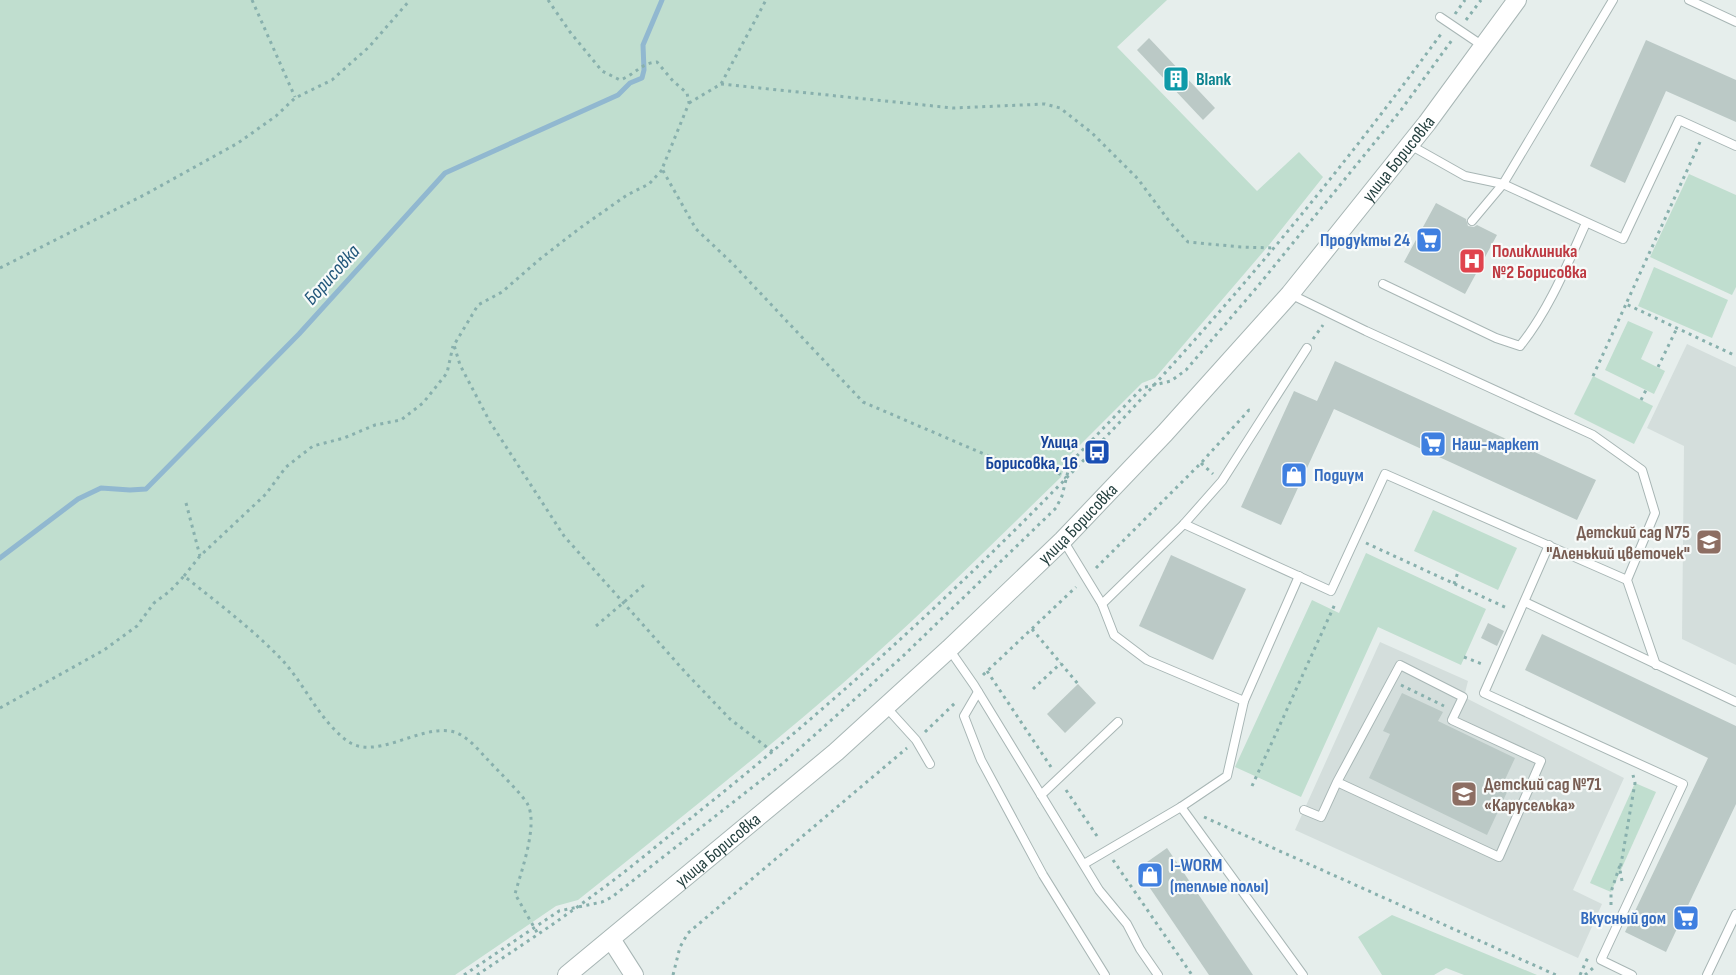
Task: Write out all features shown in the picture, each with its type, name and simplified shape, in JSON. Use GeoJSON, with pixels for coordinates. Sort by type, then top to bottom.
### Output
{"type":"FeatureCollection","features":[{"type":"Feature","properties":{"kind":"street","name":"улица Борисовка"},"geometry":{"type":"LineString","coordinates":[[567,975],[798,784],[886,707],[1063,540],[1173,424],[1290,294],[1410,145],[1517,0]]}},
{"type":"Feature","properties":{"kind":"street"},"geometry":{"type":"LineString","coordinates":[[611,939],[634,975]]}},
{"type":"Feature","properties":{"kind":"lane"},"geometry":{"type":"LineString","coordinates":[[1472,221],[1503,184],[1613,0]]}},
{"type":"Feature","properties":{"kind":"lane"},"geometry":{"type":"LineString","coordinates":[[1689,0],[1736,22]]}},
{"type":"Feature","properties":{"kind":"lane"},"geometry":{"type":"LineString","coordinates":[[1440,17],[1483,46]]}},
{"type":"Feature","properties":{"kind":"lane"},"geometry":{"type":"LineString","coordinates":[[1410,145],[1465,176],[1503,184],[1623,239],[1679,120],[1736,146]]}},
{"type":"Feature","properties":{"kind":"lane"},"geometry":{"type":"LineString","coordinates":[[1383,284],[1496,338],[1520,346],[1536,327],[1586,223]]}},
{"type":"Feature","properties":{"kind":"lane"},"geometry":{"type":"LineString","coordinates":[[1290,294],[1593,435],[1642,470],[1655,513],[1627,580],[1656,665]]}},
{"type":"Feature","properties":{"kind":"lane"},"geometry":{"type":"LineString","coordinates":[[1102,604],[1184,524],[1222,481],[1306,348]]}},
{"type":"Feature","properties":{"kind":"lane"},"geometry":{"type":"LineString","coordinates":[[1184,524],[1331,591],[1385,474],[1627,580]]}},
{"type":"Feature","properties":{"kind":"lane"},"geometry":{"type":"LineString","coordinates":[[1063,540],[1102,604],[1114,635],[1147,660],[1244,701]]}},
{"type":"Feature","properties":{"kind":"lane"},"geometry":{"type":"LineString","coordinates":[[1549,545],[1484,693],[1683,784],[1601,960],[1628,974]]}},
{"type":"Feature","properties":{"kind":"lane"},"geometry":{"type":"LineString","coordinates":[[1084,864],[1181,807],[1227,776],[1244,701],[1299,576]]}},
{"type":"Feature","properties":{"kind":"lane"},"geometry":{"type":"LineString","coordinates":[[1525,602],[1736,702]]}},
{"type":"Feature","properties":{"kind":"lane"},"geometry":{"type":"LineString","coordinates":[[949,649],[976,688],[1100,890],[1127,924],[1140,949],[1158,975]]}},
{"type":"Feature","properties":{"kind":"lane"},"geometry":{"type":"LineString","coordinates":[[1304,810],[1321,817],[1337,782],[1400,665],[1463,697],[1452,720],[1541,761],[1499,857],[1337,782]]}},
{"type":"Feature","properties":{"kind":"lane"},"geometry":{"type":"LineString","coordinates":[[976,688],[964,716],[981,760],[1043,875],[1105,975]]}},
{"type":"Feature","properties":{"kind":"lane"},"geometry":{"type":"LineString","coordinates":[[886,707],[916,740],[930,764]]}},
{"type":"Feature","properties":{"kind":"lane"},"geometry":{"type":"LineString","coordinates":[[1041,795],[1118,722]]}},
{"type":"Feature","properties":{"kind":"lane"},"geometry":{"type":"LineString","coordinates":[[1181,807],[1303,975]]}},
{"type":"Feature","properties":{"kind":"lane"},"geometry":{"type":"LineString","coordinates":[[1707,975],[1736,914]]}},
{"type":"Feature","properties":{"kind":"path"},"geometry":{"type":"LineString","coordinates":[[252,0],[295,98]]}},
{"type":"Feature","properties":{"kind":"path"},"geometry":{"type":"LineString","coordinates":[[0,268],[146,194],[238,143],[276,116],[295,98],[332,80],[369,47],[408,2],[414,0]]}},
{"type":"Feature","properties":{"kind":"path"},"geometry":{"type":"LineString","coordinates":[[0,708],[104,650],[137,626],[154,603],[170,591],[200,556],[266,494],[286,467],[313,446],[344,438],[375,425],[401,420],[423,403],[447,373],[454,345],[478,305],[502,292],[580,228],[627,195],[649,184],[662,169],[689,103],[687,93],[657,62],[647,63],[639,71],[620,80],[602,71],[570,32],[548,0]]}},
{"type":"Feature","properties":{"kind":"path"},"geometry":{"type":"LineString","coordinates":[[689,103],[720,84],[766,0]]}},
{"type":"Feature","properties":{"kind":"path"},"geometry":{"type":"LineString","coordinates":[[477,975],[578,907],[773,752],[893,646],[1066,478],[1155,385],[1273,248],[1389,105],[1465,0]]}},
{"type":"Feature","properties":{"kind":"path"},"geometry":{"type":"LineString","coordinates":[[464,975],[559,912],[602,902],[612,897],[790,756],[901,658],[1056,508],[1062,496],[1070,463],[1142,388],[1172,381],[1186,370],[1251,295],[1401,110],[1481,0]]}},
{"type":"Feature","properties":{"kind":"path"},"geometry":{"type":"LineString","coordinates":[[720,84],[953,108],[1045,104],[1060,108],[1092,134],[1138,179],[1169,221],[1188,242],[1273,248]]}},
{"type":"Feature","properties":{"kind":"path"},"geometry":{"type":"LineString","coordinates":[[1593,376],[1705,132]]}},
{"type":"Feature","properties":{"kind":"path"},"geometry":{"type":"LineString","coordinates":[[662,169],[696,229],[732,263],[863,402],[1005,463],[1047,466],[1066,478]]}},
{"type":"Feature","properties":{"kind":"path"},"geometry":{"type":"LineString","coordinates":[[1626,304],[1736,356]]}},
{"type":"Feature","properties":{"kind":"path"},"geometry":{"type":"LineString","coordinates":[[1306,348],[1332,314]]}},
{"type":"Feature","properties":{"kind":"path"},"geometry":{"type":"LineString","coordinates":[[1658,367],[1677,328]]}},
{"type":"Feature","properties":{"kind":"path"},"geometry":{"type":"LineString","coordinates":[[454,345],[460,365],[490,422],[564,536],[730,719],[773,752]]}},
{"type":"Feature","properties":{"kind":"path"},"geometry":{"type":"LineString","coordinates":[[1641,400],[1646,390]]}},
{"type":"Feature","properties":{"kind":"path"},"geometry":{"type":"LineString","coordinates":[[673,975],[680,947],[688,933],[976,688],[987,671],[1086,578],[1201,463],[1249,411],[1262,416]]}},
{"type":"Feature","properties":{"kind":"path"},"geometry":{"type":"LineString","coordinates":[[186,503],[200,556]]}},
{"type":"Feature","properties":{"kind":"path"},"geometry":{"type":"LineString","coordinates":[[1356,538],[1520,614]]}},
{"type":"Feature","properties":{"kind":"path"},"geometry":{"type":"LineString","coordinates":[[1454,584],[1458,572]]}},
{"type":"Feature","properties":{"kind":"path"},"geometry":{"type":"LineString","coordinates":[[184,576],[261,639],[285,664],[327,723],[348,742],[367,748],[389,744],[426,731],[450,731],[460,734],[476,747],[528,805],[532,826],[515,894],[538,934]]}},
{"type":"Feature","properties":{"kind":"path"},"geometry":{"type":"LineString","coordinates":[[596,626],[644,585]]}},
{"type":"Feature","properties":{"kind":"path"},"geometry":{"type":"LineString","coordinates":[[1252,786],[1339,595]]}},
{"type":"Feature","properties":{"kind":"path"},"geometry":{"type":"LineString","coordinates":[[1032,629],[1078,684]]}},
{"type":"Feature","properties":{"kind":"path"},"geometry":{"type":"LineString","coordinates":[[1464,657],[1494,670]]}},
{"type":"Feature","properties":{"kind":"path"},"geometry":{"type":"LineString","coordinates":[[1033,689],[1061,663]]}},
{"type":"Feature","properties":{"kind":"path"},"geometry":{"type":"LineString","coordinates":[[987,671],[1192,975]]}},
{"type":"Feature","properties":{"kind":"path"},"geometry":{"type":"LineString","coordinates":[[1398,684],[1447,707],[1463,697]]}},
{"type":"Feature","properties":{"kind":"path"},"geometry":{"type":"LineString","coordinates":[[1626,906],[1620,870],[1635,783],[1628,758]]}},
{"type":"Feature","properties":{"kind":"path"},"geometry":{"type":"LineString","coordinates":[[1181,807],[1556,975]]}},
{"type":"Feature","properties":{"kind":"path"},"geometry":{"type":"LineString","coordinates":[[1608,912],[1612,901],[1611,892],[1623,855]]}},
{"type":"Feature","properties":{"kind":"path"},"geometry":{"type":"LineString","coordinates":[[1580,975],[1589,954]]}},
{"type":"Feature","properties":{"kind":"shaded area","name":"Детский сад N75 \"Аленький цветочек\""},"geometry":{"type":"Polygon","coordinates":[[[1687,344],[1736,367],[1736,665],[1682,639],[1684,446],[1647,428],[1687,344]]]}},
{"type":"Feature","properties":{"kind":"shaded area","name":"Детский сад №71 «Каруселька»"},"geometry":{"type":"Polygon","coordinates":[[[1380,642],[1468,681],[1464,697],[1624,778],[1573,890],[1602,904],[1578,958],[1295,830],[1380,642]]]}},
{"type":"Feature","properties":{"kind":"green space"},"geometry":{"type":"Polygon","coordinates":[[[0,0],[1167,0],[1117,47],[1257,191],[1299,152],[1323,177],[1269,245],[1155,378],[1142,383],[1068,457],[1061,477],[898,634],[777,739],[578,900],[556,906],[455,975],[0,975],[0,0]]]}},
{"type":"Feature","properties":{"kind":"green space"},"geometry":{"type":"Polygon","coordinates":[[[1689,174],[1736,195],[1736,287],[1732,295],[1650,257],[1689,174]]]}},
{"type":"Feature","properties":{"kind":"green space"},"geometry":{"type":"Polygon","coordinates":[[[1654,267],[1728,300],[1712,338],[1638,306],[1654,267]]]}},
{"type":"Feature","properties":{"kind":"green space"},"geometry":{"type":"Polygon","coordinates":[[[1628,321],[1653,332],[1641,359],[1665,371],[1654,394],[1605,370],[1628,321]]]}},
{"type":"Feature","properties":{"kind":"green space"},"geometry":{"type":"Polygon","coordinates":[[[1593,376],[1653,406],[1634,444],[1574,414],[1593,376]]]}},
{"type":"Feature","properties":{"kind":"green space"},"geometry":{"type":"Polygon","coordinates":[[[1433,510],[1517,548],[1498,590],[1414,551],[1433,510]]]}},
{"type":"Feature","properties":{"kind":"green space"},"geometry":{"type":"Polygon","coordinates":[[[1366,553],[1486,609],[1461,665],[1378,627],[1301,797],[1235,767],[1312,600],[1339,613],[1366,553]]]}},
{"type":"Feature","properties":{"kind":"green space"},"geometry":{"type":"Polygon","coordinates":[[[1635,783],[1656,792],[1611,892],[1590,883],[1635,783]]]}},
{"type":"Feature","properties":{"kind":"green space"},"geometry":{"type":"Polygon","coordinates":[[[1392,915],[1537,975],[1464,975],[1446,968],[1434,975],[1382,975],[1358,937],[1392,915]]]}},
{"type":"Feature","properties":{"kind":"building","name":"Blank"},"geometry":{"type":"Polygon","coordinates":[[[1149,38],[1215,108],[1203,120],[1137,50],[1149,38]]]}},
{"type":"Feature","properties":{"kind":"building"},"geometry":{"type":"Polygon","coordinates":[[[1646,40],[1736,80],[1736,122],[1666,91],[1625,183],[1590,166],[1646,40]]]}},
{"type":"Feature","properties":{"kind":"building"},"geometry":{"type":"Polygon","coordinates":[[[1436,203],[1466,219],[1468,226],[1477,225],[1497,235],[1465,294],[1404,262],[1436,203]]]}},
{"type":"Feature","properties":{"kind":"building"},"geometry":{"type":"Polygon","coordinates":[[[1335,361],[1596,480],[1577,520],[1334,409],[1281,525],[1241,507],[1294,391],[1317,401],[1335,361]]]}},
{"type":"Feature","properties":{"kind":"building"},"geometry":{"type":"Polygon","coordinates":[[[1171,555],[1246,589],[1213,660],[1139,626],[1171,555]]]}},
{"type":"Feature","properties":{"kind":"building"},"geometry":{"type":"Polygon","coordinates":[[[1488,623],[1504,631],[1497,646],[1481,638],[1488,623]]]}},
{"type":"Feature","properties":{"kind":"building"},"geometry":{"type":"Polygon","coordinates":[[[1542,634],[1736,726],[1736,804],[1666,952],[1625,932],[1708,758],[1525,670],[1542,634]]]}},
{"type":"Feature","properties":{"kind":"building"},"geometry":{"type":"Polygon","coordinates":[[[1078,684],[1096,703],[1065,733],[1047,714],[1078,684]]]}},
{"type":"Feature","properties":{"kind":"building"},"geometry":{"type":"Polygon","coordinates":[[[1402,693],[1443,712],[1438,721],[1515,758],[1502,786],[1508,790],[1487,835],[1369,778],[1390,734],[1383,731],[1402,693]]]}},
{"type":"Feature","properties":{"kind":"building"},"geometry":{"type":"Polygon","coordinates":[[[1167,848],[1253,975],[1209,975],[1137,869],[1167,848]]]}},
{"type":"Feature","properties":{"kind":"waterway","name":"Борисовка"},"geometry":{"type":"LineString","coordinates":[[0,558],[78,499],[101,488],[146,489],[299,334],[445,173],[618,95],[630,83],[642,78],[643,45],[662,0]]}},
{"type":"Feature","properties":{"kind":"place","name":"Blank"},"geometry":{"type":"Point","coordinates":[1176,79]}},
{"type":"Feature","properties":{"kind":"place","name":"Продукты 24"},"geometry":{"type":"Point","coordinates":[1429,240]}},
{"type":"Feature","properties":{"kind":"place","name":"Поликлиника №2 Борисовка"},"geometry":{"type":"Point","coordinates":[1472,261]}},
{"type":"Feature","properties":{"kind":"place","name":"Наш-маркет"},"geometry":{"type":"Point","coordinates":[1433,444]}},
{"type":"Feature","properties":{"kind":"place","name":"Улица Борисовка, 16"},"geometry":{"type":"Point","coordinates":[1097,452]}},
{"type":"Feature","properties":{"kind":"place","name":"Подиум"},"geometry":{"type":"Point","coordinates":[1294,475]}},
{"type":"Feature","properties":{"kind":"place","name":"Детский сад N75 \"Аленький цветочек\""},"geometry":{"type":"Point","coordinates":[1709,542]}},
{"type":"Feature","properties":{"kind":"place","name":"Детский сад №71 «Каруселька»"},"geometry":{"type":"Point","coordinates":[1464,794]}},
{"type":"Feature","properties":{"kind":"place","name":"I-WORM (теплые полы)"},"geometry":{"type":"Point","coordinates":[1150,875]}},
{"type":"Feature","properties":{"kind":"place","name":"Вкусный дом"},"geometry":{"type":"Point","coordinates":[1686,918]}}]}
